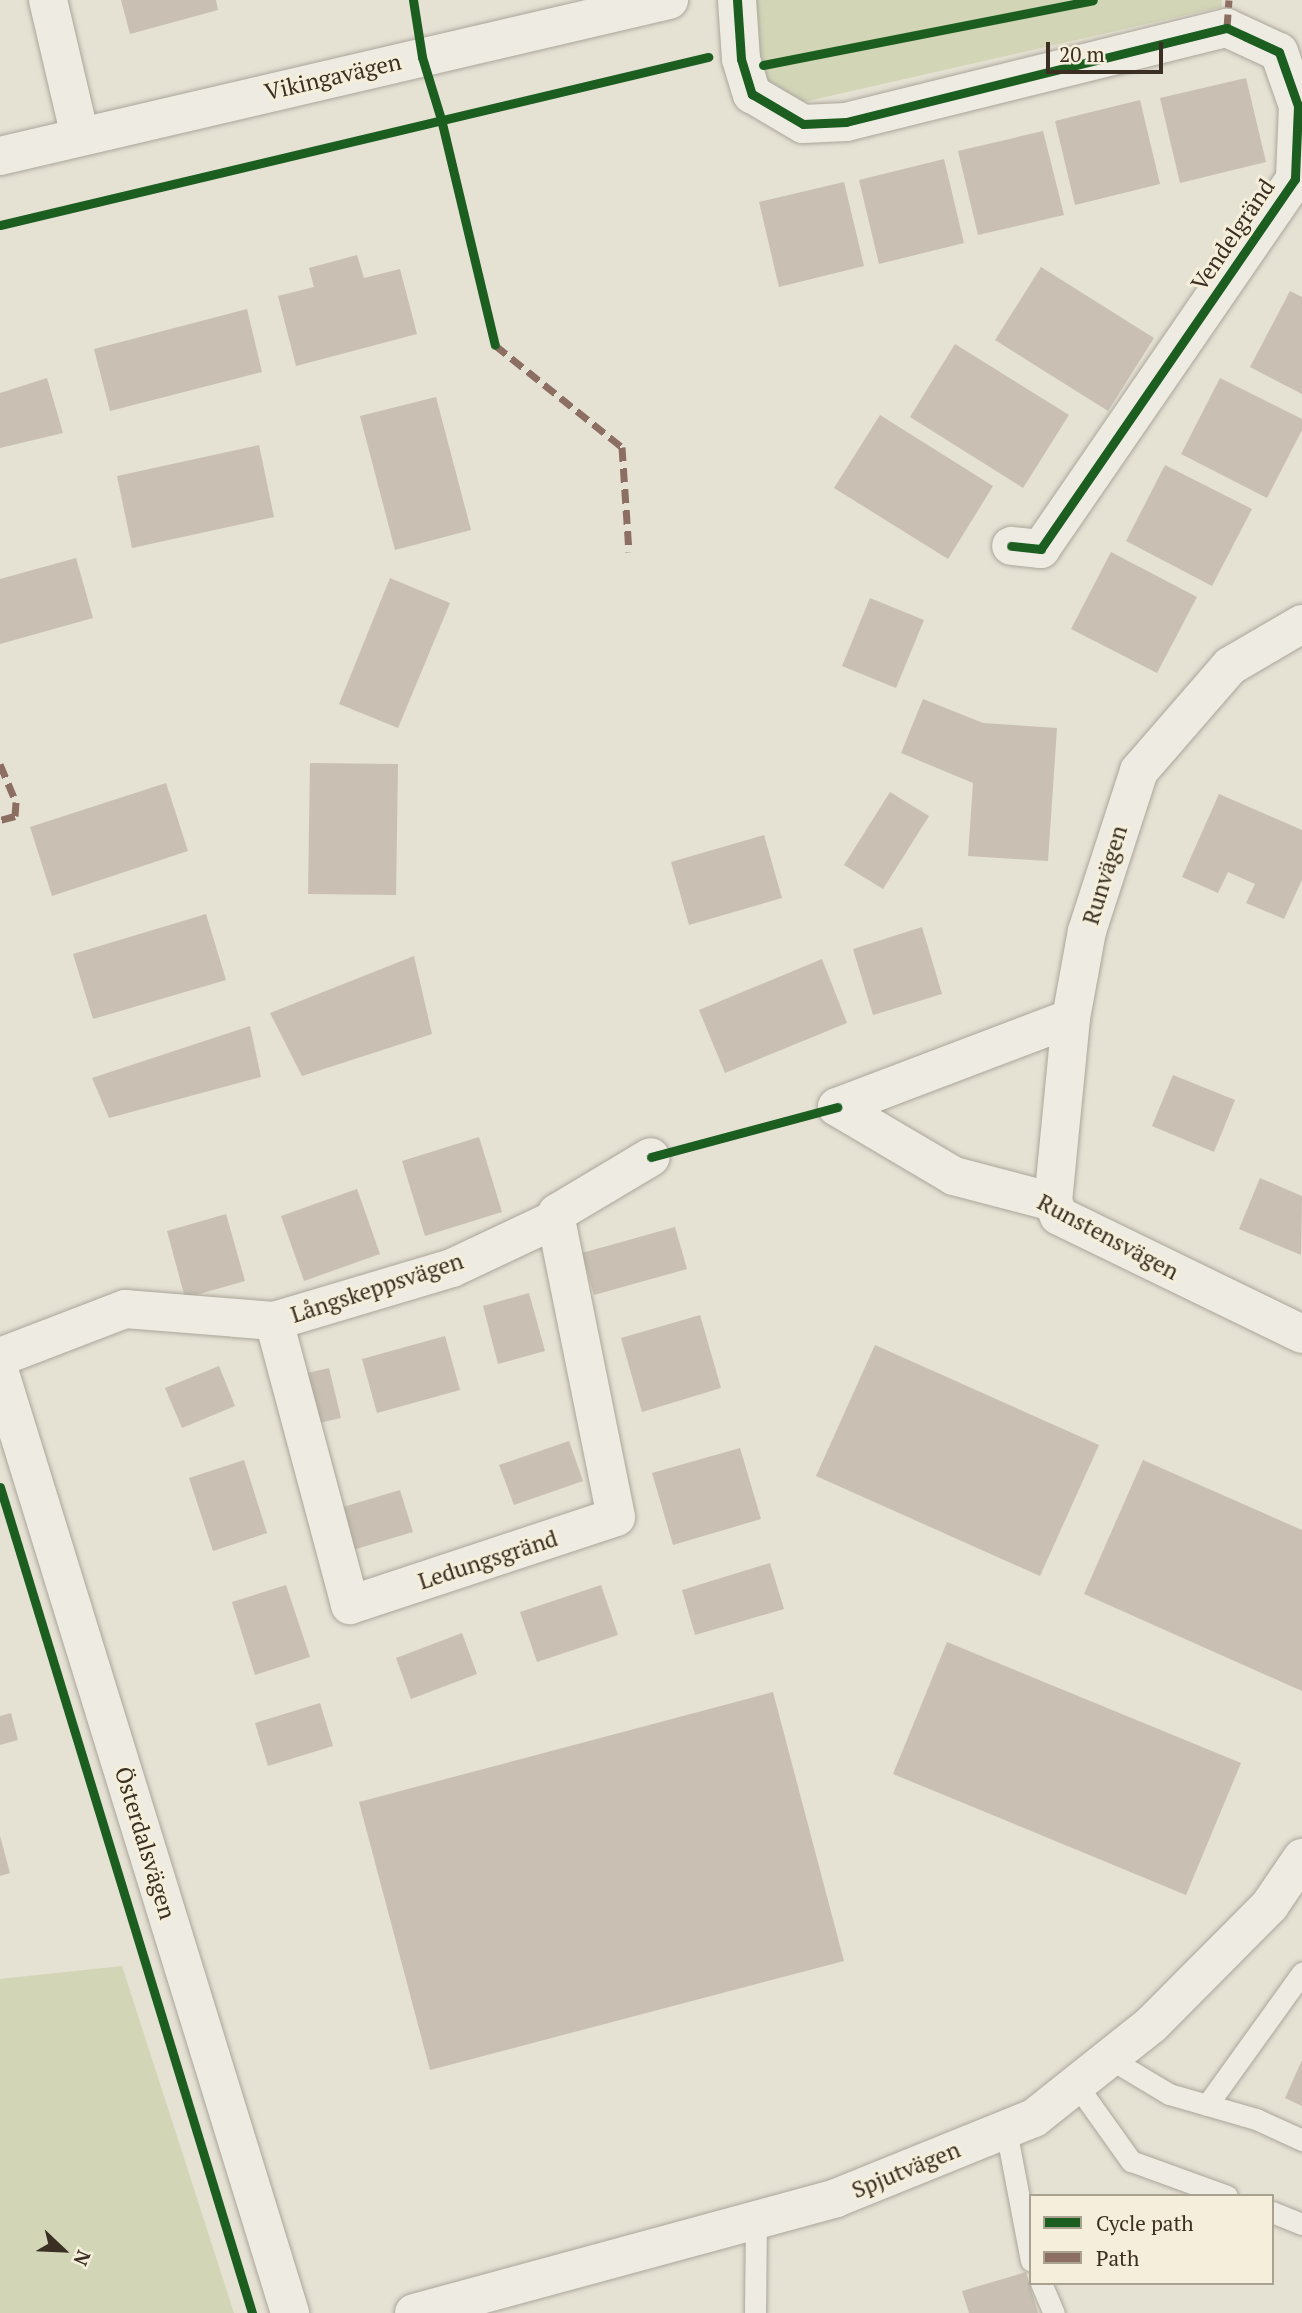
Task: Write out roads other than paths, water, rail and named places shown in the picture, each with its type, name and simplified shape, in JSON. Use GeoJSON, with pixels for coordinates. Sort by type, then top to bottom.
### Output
{"type":"FeatureCollection","features":[{"type":"Feature","properties":{"kind":"street"},"geometry":{"type":"LineString","coordinates":[[48,0],[80,136]]}},
{"type":"Feature","properties":{"kind":"street","name":"Vikingavägen"},"geometry":{"type":"LineString","coordinates":[[0,156],[669,0]]}},
{"type":"Feature","properties":{"kind":"street","name":"Vendelgränd"},"geometry":{"type":"LineString","coordinates":[[737,0],[741,59],[752,94],[803,124],[846,122],[1227,28],[1279,51],[1298,106],[1295,179],[1041,549],[1011,546]]}},
{"type":"Feature","properties":{"kind":"street","name":"Runvägen"},"geometry":{"type":"LineString","coordinates":[[1053,1202],[1070,1018],[1087,931],[1139,771],[1230,666],[1302,624]]}},
{"type":"Feature","properties":{"kind":"street","name":"Runstensvägen"},"geometry":{"type":"LineString","coordinates":[[1070,1018],[837,1107],[954,1176],[1053,1202],[1059,1216],[1302,1334]]}},
{"type":"Feature","properties":{"kind":"street","name":"Långskeppsvägen"},"geometry":{"type":"LineString","coordinates":[[0,1357],[125,1308],[274,1321],[452,1268],[556,1219],[557,1213],[651,1157]]}},
{"type":"Feature","properties":{"kind":"street","name":"Ledungsgränd"},"geometry":{"type":"LineString","coordinates":[[274,1321],[350,1605],[616,1517],[556,1219]]}},
{"type":"Feature","properties":{"kind":"street","name":"Österdalsvägen"},"geometry":{"type":"LineString","coordinates":[[0,1373],[290,2313]]}},
{"type":"Feature","properties":{"kind":"street","name":"Spjutvägen"},"geometry":{"type":"LineString","coordinates":[[414,2313],[836,2198],[1034,2118],[1151,2025],[1270,1905],[1302,1858]]}},
{"type":"Feature","properties":{"kind":"lane"},"geometry":{"type":"LineString","coordinates":[[1207,2105],[1302,1973]]}},
{"type":"Feature","properties":{"kind":"lane"},"geometry":{"type":"LineString","coordinates":[[1109,2058],[1169,2094],[1302,2140]]}},
{"type":"Feature","properties":{"kind":"lane"},"geometry":{"type":"LineString","coordinates":[[1076,2084],[1131,2161],[1222,2194]]}},
{"type":"Feature","properties":{"kind":"lane"},"geometry":{"type":"LineString","coordinates":[[1006,2130],[1029,2251]]}},
{"type":"Feature","properties":{"kind":"lane"},"geometry":{"type":"LineString","coordinates":[[1274,2213],[1302,2224]]}},
{"type":"Feature","properties":{"kind":"lane"},"geometry":{"type":"LineString","coordinates":[[755,2313],[756,2220]]}},
{"type":"Feature","properties":{"kind":"lane"},"geometry":{"type":"LineString","coordinates":[[1042,2285],[1054,2313]]}}]}
